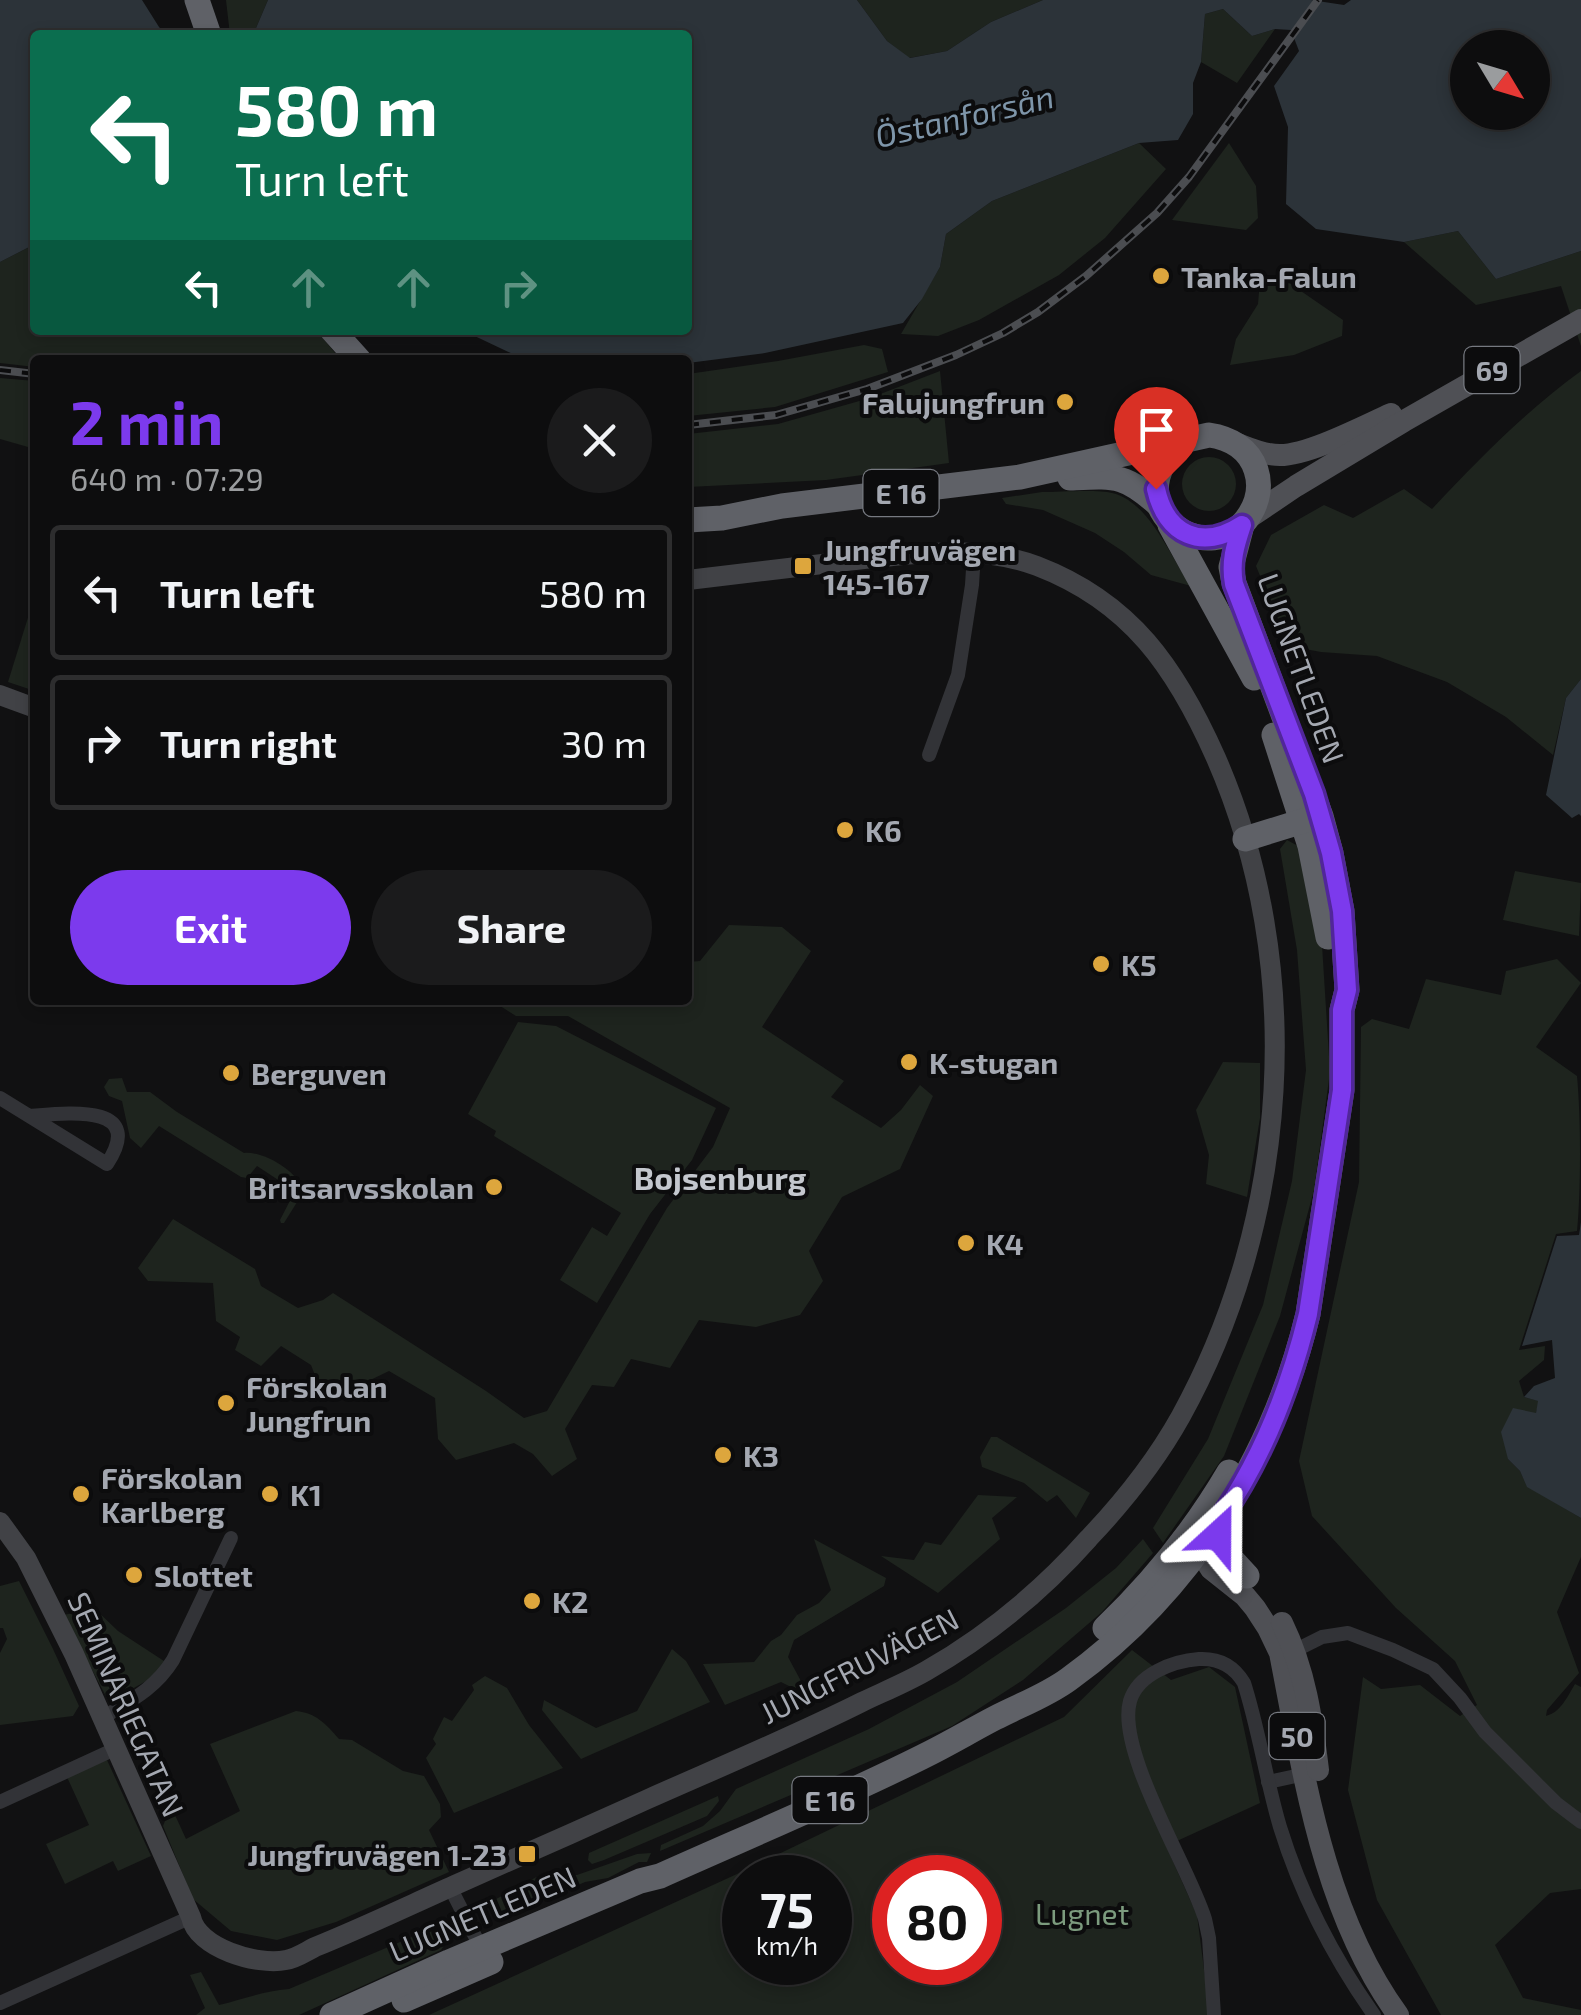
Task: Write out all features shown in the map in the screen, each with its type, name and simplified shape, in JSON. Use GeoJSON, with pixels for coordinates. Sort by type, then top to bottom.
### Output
{"type":"FeatureCollection","features":[{"type":"Feature","properties":{"kind":"highway"},"geometry":{"type":"LineString","coordinates":[[196,0],[207,30]]}},
{"type":"Feature","properties":{"kind":"highway"},"geometry":{"type":"LineString","coordinates":[[336,335],[354,355]]}},
{"type":"Feature","properties":{"kind":"highway","name":"E 16"},"geometry":{"type":"LineString","coordinates":[[692,520],[1020,477],[1209,435],[1235,443]]}},
{"type":"Feature","properties":{"kind":"highway"},"geometry":{"type":"LineString","coordinates":[[1162,510],[1156,489],[1158,472],[1166,456],[1181,441]]}},
{"type":"Feature","properties":{"kind":"highway"},"geometry":{"type":"LineString","coordinates":[[1235,443],[1248,454],[1259,487],[1256,504],[1245,522]]}},
{"type":"Feature","properties":{"kind":"highway","name":"E 16"},"geometry":{"type":"LineString","coordinates":[[1020,477],[1119,478],[1140,488],[1186,534],[1200,538],[1215,538],[1245,522]]}},
{"type":"Feature","properties":{"kind":"highway","name":"E 16"},"geometry":{"type":"LineString","coordinates":[[692,504],[782,506]]}},
{"type":"Feature","properties":{"kind":"highway","name":"LUGNETLEDEN"},"geometry":{"type":"LineString","coordinates":[[1162,510],[1253,677],[1312,819]]}},
{"type":"Feature","properties":{"kind":"highway","name":"LUGNETLEDEN"},"geometry":{"type":"LineString","coordinates":[[332,2015],[630,1895],[660,1876],[918,1759],[1047,1694],[1111,1645],[1172,1584],[1216,1525],[1255,1460],[1279,1408],[1308,1314],[1342,1090],[1342,1010],[1347,990],[1342,911],[1234,584],[1234,547],[1245,522]]}},
{"type":"Feature","properties":{"kind":"highway"},"geometry":{"type":"LineString","coordinates":[[1245,839],[1312,819]]}},
{"type":"Feature","properties":{"kind":"highway","name":"LUGNETLEDEN"},"geometry":{"type":"LineString","coordinates":[[996,1717],[1106,1627],[1150,1582],[1198,1553],[1223,1482],[1272,1381],[1313,1274]]}},
{"type":"Feature","properties":{"kind":"highway","name":"50"},"geometry":{"type":"LineString","coordinates":[[1216,1525],[1223,1550],[1247,1576]]}},
{"type":"Feature","properties":{"kind":"highway","name":"LUGNETLEDEN"},"geometry":{"type":"LineString","coordinates":[[370,2015],[484,1956]]}},
{"type":"Feature","properties":{"kind":"main road","name":"69"},"geometry":{"type":"LineString","coordinates":[[1235,443],[1264,454],[1285,456],[1338,439],[1454,382],[1581,307]]}},
{"type":"Feature","properties":{"kind":"main road","name":"69"},"geometry":{"type":"LineString","coordinates":[[1245,522],[1404,420],[1581,320]]}},
{"type":"Feature","properties":{"kind":"main road","name":"50"},"geometry":{"type":"LineString","coordinates":[[1198,1553],[1225,1562],[1247,1576],[1275,1610],[1288,1654],[1310,1702],[1312,1773],[1325,1822],[1323,1845],[1342,1910],[1364,1960],[1398,2015]]}},
{"type":"Feature","properties":{"kind":"main road","name":"50"},"geometry":{"type":"LineString","coordinates":[[1198,1553],[1245,1596],[1288,1654]]}},
{"type":"Feature","properties":{"kind":"street","name":"JUNGFRUVÄGEN"},"geometry":{"type":"LineString","coordinates":[[190,1917],[206,1930],[252,1949],[314,1946],[804,1730],[924,1672],[1025,1601],[1087,1542],[1130,1491],[1182,1414],[1240,1277],[1264,1182],[1274,1088],[1266,936],[1233,798],[1200,724],[1172,675],[1139,632],[1103,600],[1077,584],[1017,559],[974,553],[924,553],[692,580]]}},
{"type":"Feature","properties":{"kind":"street"},"geometry":{"type":"LineString","coordinates":[[929,755],[958,675],[974,553]]}},
{"type":"Feature","properties":{"kind":"street"},"geometry":{"type":"LineString","coordinates":[[0,695],[30,706]]}},
{"type":"Feature","properties":{"kind":"street"},"geometry":{"type":"LineString","coordinates":[[0,1098],[106,1164],[118,1143],[115,1124],[102,1116],[30,1116]]}},
{"type":"Feature","properties":{"kind":"street","name":"SEMINARIEGATAN"},"geometry":{"type":"LineString","coordinates":[[0,1522],[34,1572],[74,1654],[190,1917]]}},
{"type":"Feature","properties":{"kind":"street"},"geometry":{"type":"LineString","coordinates":[[102,1718],[146,1693],[162,1678],[231,1538]]}},
{"type":"Feature","properties":{"kind":"street"},"geometry":{"type":"LineString","coordinates":[[1288,1654],[1322,1637],[1348,1633],[1433,1669],[1485,1732],[1579,1822]]}},
{"type":"Feature","properties":{"kind":"street"},"geometry":{"type":"LineString","coordinates":[[1214,2015],[1205,1919],[1152,1800],[1131,1740],[1128,1716],[1138,1686],[1158,1670],[1194,1660],[1220,1662],[1244,1683],[1288,1850],[1322,1932],[1374,2015]]}},
{"type":"Feature","properties":{"kind":"street"},"geometry":{"type":"LineString","coordinates":[[0,1802],[115,1748]]}},
{"type":"Feature","properties":{"kind":"street"},"geometry":{"type":"LineString","coordinates":[[1268,1782],[1312,1773]]}},
{"type":"Feature","properties":{"kind":"street"},"geometry":{"type":"LineString","coordinates":[[450,1888],[484,1956]]}},
{"type":"Feature","properties":{"kind":"street"},"geometry":{"type":"LineString","coordinates":[[0,2003],[190,1917]]}},
{"type":"Feature","properties":{"kind":"green space"},"geometry":{"type":"Polygon","coordinates":[[[226,0],[268,0],[255,30],[229,30],[226,0]]]}},
{"type":"Feature","properties":{"kind":"green space"},"geometry":{"type":"Polygon","coordinates":[[[857,0],[1043,0],[991,22],[947,51],[909,58],[887,41],[857,0]]]}},
{"type":"Feature","properties":{"kind":"green space"},"geometry":{"type":"Polygon","coordinates":[[[1223,9],[1252,36],[1275,29],[1237,83],[1201,62],[1205,14],[1223,9]]]}},
{"type":"Feature","properties":{"kind":"green space"},"geometry":{"type":"Polygon","coordinates":[[[1139,143],[1166,169],[1105,238],[1059,275],[979,320],[938,336],[901,334],[940,267],[946,234],[992,201],[1139,143]]]}},
{"type":"Feature","properties":{"kind":"green space"},"geometry":{"type":"Polygon","coordinates":[[[1229,143],[1256,186],[1258,218],[1246,230],[1172,220],[1229,143]]]}},
{"type":"Feature","properties":{"kind":"green space"},"geometry":{"type":"Polygon","coordinates":[[[1458,231],[1496,279],[1581,251],[1581,346],[1561,286],[1476,305],[1404,242],[1458,231]]]}},
{"type":"Feature","properties":{"kind":"green space"},"geometry":{"type":"Polygon","coordinates":[[[30,247],[30,335],[320,335],[337,355],[30,355],[30,366],[0,363],[0,262],[30,247]]]}},
{"type":"Feature","properties":{"kind":"green space"},"geometry":{"type":"Polygon","coordinates":[[[1282,278],[1343,320],[1342,336],[1294,355],[1230,365],[1236,339],[1258,304],[1260,280],[1282,278]]]}},
{"type":"Feature","properties":{"kind":"green space"},"geometry":{"type":"Polygon","coordinates":[[[864,345],[882,349],[888,372],[775,407],[692,416],[692,373],[864,345]]]}},
{"type":"Feature","properties":{"kind":"green space"},"geometry":{"type":"Polygon","coordinates":[[[940,371],[949,463],[826,480],[692,487],[692,434],[778,424],[870,398],[940,371]]]}},
{"type":"Feature","properties":{"kind":"green space"},"geometry":{"type":"Polygon","coordinates":[[[1581,371],[1581,679],[1566,698],[1553,755],[1506,717],[1447,682],[1377,656],[1289,646],[1256,566],[1271,535],[1324,505],[1353,518],[1404,489],[1432,509],[1504,436],[1581,371]]]}},
{"type":"Feature","properties":{"kind":"green space"},"geometry":{"type":"Polygon","coordinates":[[[0,378],[30,381],[30,448],[0,439],[0,378]]]}},
{"type":"Feature","properties":{"kind":"green space"},"geometry":{"type":"Polygon","coordinates":[[[1209,457],[1228,465],[1236,484],[1228,503],[1209,511],[1190,503],[1182,484],[1190,465],[1209,457]]]}},
{"type":"Feature","properties":{"kind":"green space"},"geometry":{"type":"Polygon","coordinates":[[[1098,491],[1125,498],[1158,532],[1191,586],[1151,575],[1095,533],[1043,510],[1006,504],[1002,498],[1042,492],[1098,491]]]}},
{"type":"Feature","properties":{"kind":"green space"},"geometry":{"type":"Polygon","coordinates":[[[30,611],[30,689],[8,682],[30,611]]]}},
{"type":"Feature","properties":{"kind":"green space"},"geometry":{"type":"Polygon","coordinates":[[[1287,840],[1298,846],[1322,945],[1330,1072],[1314,1190],[1280,1316],[1224,1456],[1163,1543],[1153,1528],[1208,1439],[1263,1305],[1292,1181],[1306,1070],[1297,950],[1280,849],[1287,840]]]}},
{"type":"Feature","properties":{"kind":"green space"},"geometry":{"type":"Polygon","coordinates":[[[1515,871],[1581,883],[1579,936],[1503,920],[1515,871]]]}},
{"type":"Feature","properties":{"kind":"green space"},"geometry":{"type":"Polygon","coordinates":[[[729,925],[782,927],[811,951],[762,1027],[844,1081],[831,1097],[881,1128],[920,1085],[933,1096],[900,1169],[842,1197],[809,1251],[823,1281],[800,1315],[756,1327],[699,1320],[670,1368],[631,1359],[614,1387],[592,1385],[565,1429],[577,1459],[552,1476],[533,1454],[514,1443],[456,1460],[438,1439],[435,1398],[389,1371],[331,1399],[322,1393],[311,1365],[281,1346],[261,1366],[235,1350],[240,1337],[216,1321],[213,1283],[148,1281],[138,1268],[173,1219],[255,1269],[261,1286],[298,1308],[333,1293],[524,1418],[547,1411],[667,1208],[713,1147],[730,1108],[568,1016],[516,1016],[499,1005],[692,1005],[692,962],[700,961],[729,925]]]}},
{"type":"Feature","properties":{"kind":"green space"},"geometry":{"type":"Polygon","coordinates":[[[1557,959],[1581,983],[1536,1047],[1577,1076],[1577,1231],[1556,1234],[1519,1350],[1545,1346],[1544,1360],[1519,1381],[1524,1397],[1539,1401],[1536,1413],[1508,1459],[1527,1486],[1581,1518],[1581,1557],[1557,1612],[1579,1673],[1546,1716],[1560,1708],[1575,1684],[1581,1687],[1581,1889],[1550,1893],[1495,1945],[1523,1998],[1581,2010],[1581,2015],[1441,2015],[1377,1900],[1348,1790],[1363,1677],[1381,1689],[1420,1685],[1460,1716],[1477,1705],[1455,1661],[1396,1608],[1312,1516],[1299,1461],[1359,1182],[1361,1027],[1372,1019],[1409,1029],[1426,979],[1501,995],[1506,971],[1557,959]]]}},
{"type":"Feature","properties":{"kind":"green space"},"geometry":{"type":"Polygon","coordinates":[[[518,1022],[556,1026],[716,1108],[692,1160],[650,1214],[597,1303],[560,1280],[592,1227],[607,1236],[621,1213],[494,1136],[496,1131],[468,1114],[518,1022]]]}},
{"type":"Feature","properties":{"kind":"green space"},"geometry":{"type":"Polygon","coordinates":[[[1223,1062],[1260,1063],[1260,1118],[1247,1197],[1206,1184],[1209,1155],[1196,1110],[1223,1062]]]}},
{"type":"Feature","properties":{"kind":"green space"},"geometry":{"type":"Polygon","coordinates":[[[122,1078],[127,1092],[150,1092],[244,1153],[261,1155],[287,1170],[304,1191],[284,1223],[280,1220],[295,1191],[257,1166],[247,1178],[241,1177],[159,1126],[141,1148],[130,1138],[122,1101],[109,1096],[104,1087],[109,1079],[122,1078]]]}},
{"type":"Feature","properties":{"kind":"green space"},"geometry":{"type":"Polygon","coordinates":[[[991,1437],[1090,1493],[1076,1518],[1057,1495],[1047,1502],[1024,1483],[982,1467],[980,1457],[991,1437]]]}},
{"type":"Feature","properties":{"kind":"green space"},"geometry":{"type":"Polygon","coordinates":[[[978,1495],[1017,1497],[992,1518],[1000,1539],[938,1593],[881,1556],[914,1560],[925,1542],[941,1545],[978,1495]]]}},
{"type":"Feature","properties":{"kind":"green space"},"geometry":{"type":"Polygon","coordinates":[[[814,1539],[886,1578],[884,1586],[794,1640],[788,1657],[809,1696],[781,1682],[725,1705],[703,1664],[754,1662],[797,1615],[819,1603],[831,1590],[814,1539]]]}},
{"type":"Feature","properties":{"kind":"green space"},"geometry":{"type":"Polygon","coordinates":[[[1143,1539],[1153,1553],[1102,1612],[1023,1680],[952,1726],[660,1851],[661,1845],[703,1826],[736,1789],[869,1729],[957,1682],[1066,1608],[1116,1568],[1143,1539]]]}},
{"type":"Feature","properties":{"kind":"green space"},"geometry":{"type":"Polygon","coordinates":[[[19,1581],[79,1706],[73,1716],[0,1725],[0,1653],[7,1639],[0,1628],[0,1586],[19,1581]]]}},
{"type":"Feature","properties":{"kind":"green space"},"geometry":{"type":"Polygon","coordinates":[[[95,1609],[118,1631],[167,1663],[148,1680],[109,1702],[63,1615],[95,1609]]]}},
{"type":"Feature","properties":{"kind":"green space"},"geometry":{"type":"Polygon","coordinates":[[[672,1649],[686,1661],[710,1702],[581,1759],[542,1710],[544,1700],[596,1728],[637,1711],[672,1649]]]}},
{"type":"Feature","properties":{"kind":"green space","name":"Lugnet"},"geometry":{"type":"Polygon","coordinates":[[[1132,1650],[1171,1680],[1209,1667],[1235,1687],[1260,1803],[1166,1846],[1197,1915],[1205,1977],[1215,2015],[429,2015],[722,1881],[722,1985],[852,1985],[852,1855],[777,1855],[1064,1717],[1132,1650]]]}},
{"type":"Feature","properties":{"kind":"green space"},"geometry":{"type":"Polygon","coordinates":[[[485,1676],[507,1688],[529,1725],[563,1768],[454,1813],[426,1758],[436,1744],[433,1739],[444,1717],[452,1721],[474,1690],[472,1685],[485,1676]]]}},
{"type":"Feature","properties":{"kind":"green space"},"geometry":{"type":"Polygon","coordinates":[[[296,1711],[320,1720],[339,1739],[352,1740],[403,1771],[424,1776],[440,1804],[441,1817],[429,1830],[449,1872],[336,1922],[277,1940],[231,1931],[193,1899],[163,1826],[175,1815],[186,1839],[240,1811],[210,1744],[296,1711]]]}},
{"type":"Feature","properties":{"kind":"green space"},"geometry":{"type":"Polygon","coordinates":[[[107,1760],[151,1856],[118,1871],[113,1861],[65,1884],[46,1844],[89,1825],[67,1777],[107,1760]]]}},
{"type":"Feature","properties":{"kind":"green space"},"geometry":{"type":"Polygon","coordinates":[[[718,1796],[719,1801],[707,1816],[604,1860],[592,1864],[588,1860],[589,1853],[718,1796]]]}},
{"type":"Feature","properties":{"kind":"green space"},"geometry":{"type":"Polygon","coordinates":[[[651,1853],[647,1862],[639,1862],[608,1878],[585,1882],[504,1918],[495,1917],[487,1904],[542,1874],[577,1875],[637,1854],[651,1853]]]}},
{"type":"Feature","properties":{"kind":"green space"},"geometry":{"type":"Polygon","coordinates":[[[445,1923],[451,1935],[441,1950],[299,2015],[196,2015],[205,2008],[190,1975],[201,1972],[219,2005],[289,1989],[445,1923]]]}},
{"type":"Feature","properties":{"kind":"water"},"geometry":{"type":"Polygon","coordinates":[[[0,0],[142,0],[162,30],[30,30],[30,247],[0,262],[0,0]]]}},
{"type":"Feature","properties":{"kind":"water","name":"Östanforsån"},"geometry":{"type":"Polygon","coordinates":[[[268,0],[857,0],[887,41],[910,58],[947,51],[991,22],[1043,0],[1311,0],[1344,5],[1351,0],[1581,0],[1581,251],[1496,279],[1458,231],[1404,242],[1316,229],[1286,204],[1288,127],[1274,86],[1299,51],[1291,30],[1275,29],[1252,36],[1223,9],[1205,14],[1201,62],[1193,83],[1193,114],[1178,140],[1139,143],[992,201],[946,234],[940,267],[903,323],[765,353],[692,362],[692,355],[515,355],[473,335],[692,335],[692,30],[255,30],[268,0]]]}},
{"type":"Feature","properties":{"kind":"water"},"geometry":{"type":"Polygon","coordinates":[[[1581,679],[1581,816],[1572,818],[1546,795],[1566,698],[1581,679]]]}},
{"type":"Feature","properties":{"kind":"water"},"geometry":{"type":"Polygon","coordinates":[[[1581,1222],[1581,1518],[1527,1487],[1520,1471],[1508,1459],[1501,1432],[1513,1408],[1536,1413],[1538,1401],[1524,1397],[1534,1386],[1555,1378],[1552,1340],[1522,1346],[1557,1236],[1579,1235],[1581,1222]]]}},
{"type":"Feature","properties":{"kind":"railway"},"geometry":{"type":"LineString","coordinates":[[692,425],[776,415],[867,389],[956,355],[1038,312],[1086,276],[1157,213],[1189,177],[1318,0]]}},
{"type":"Feature","properties":{"kind":"railway"},"geometry":{"type":"LineString","coordinates":[[0,370],[30,373]]}},
{"type":"Feature","properties":{"kind":"place","name":"Tanka-Falun"},"geometry":{"type":"Point","coordinates":[1161,276]}},
{"type":"Feature","properties":{"kind":"place","name":"Falujungfrun"},"geometry":{"type":"Point","coordinates":[1065,402]}},
{"type":"Feature","properties":{"kind":"place","name":"Jungfruvägen 145-167"},"geometry":{"type":"Point","coordinates":[803,566]}},
{"type":"Feature","properties":{"kind":"place","name":"K6"},"geometry":{"type":"Point","coordinates":[845,830]}},
{"type":"Feature","properties":{"kind":"place","name":"K5"},"geometry":{"type":"Point","coordinates":[1101,964]}},
{"type":"Feature","properties":{"kind":"place","name":"K-stugan"},"geometry":{"type":"Point","coordinates":[909,1062]}},
{"type":"Feature","properties":{"kind":"place","name":"Berguven"},"geometry":{"type":"Point","coordinates":[231,1073]}},
{"type":"Feature","properties":{"kind":"place","name":"Britsarvsskolan"},"geometry":{"type":"Point","coordinates":[494,1187]}},
{"type":"Feature","properties":{"kind":"place","name":"K4"},"geometry":{"type":"Point","coordinates":[966,1243]}},
{"type":"Feature","properties":{"kind":"place","name":"Förskolan Jungfrun"},"geometry":{"type":"Point","coordinates":[226,1403]}},
{"type":"Feature","properties":{"kind":"place","name":"K3"},"geometry":{"type":"Point","coordinates":[723,1455]}},
{"type":"Feature","properties":{"kind":"place","name":"Förskolan Karlberg"},"geometry":{"type":"Point","coordinates":[81,1494]}},
{"type":"Feature","properties":{"kind":"place","name":"K1"},"geometry":{"type":"Point","coordinates":[270,1494]}},
{"type":"Feature","properties":{"kind":"place","name":"Slottet"},"geometry":{"type":"Point","coordinates":[134,1575]}},
{"type":"Feature","properties":{"kind":"place","name":"K2"},"geometry":{"type":"Point","coordinates":[532,1601]}},
{"type":"Feature","properties":{"kind":"place","name":"Jungfruvägen 1-23"},"geometry":{"type":"Point","coordinates":[527,1854]}},
{"type":"Feature","properties":{"kind":"district","name":"Bojsenburg"},"geometry":{"type":"Point","coordinates":[720,1177]}},
{"type":"Feature","properties":{"kind":"route"},"geometry":{"type":"LineString","coordinates":[[1156,489],[1164,514],[1186,534],[1215,538],[1242,525],[1231,568],[1234,584],[1321,816],[1342,911],[1346,964],[1342,1090],[1308,1314],[1279,1408],[1255,1460],[1216,1525],[1218,1535]]}}]}
